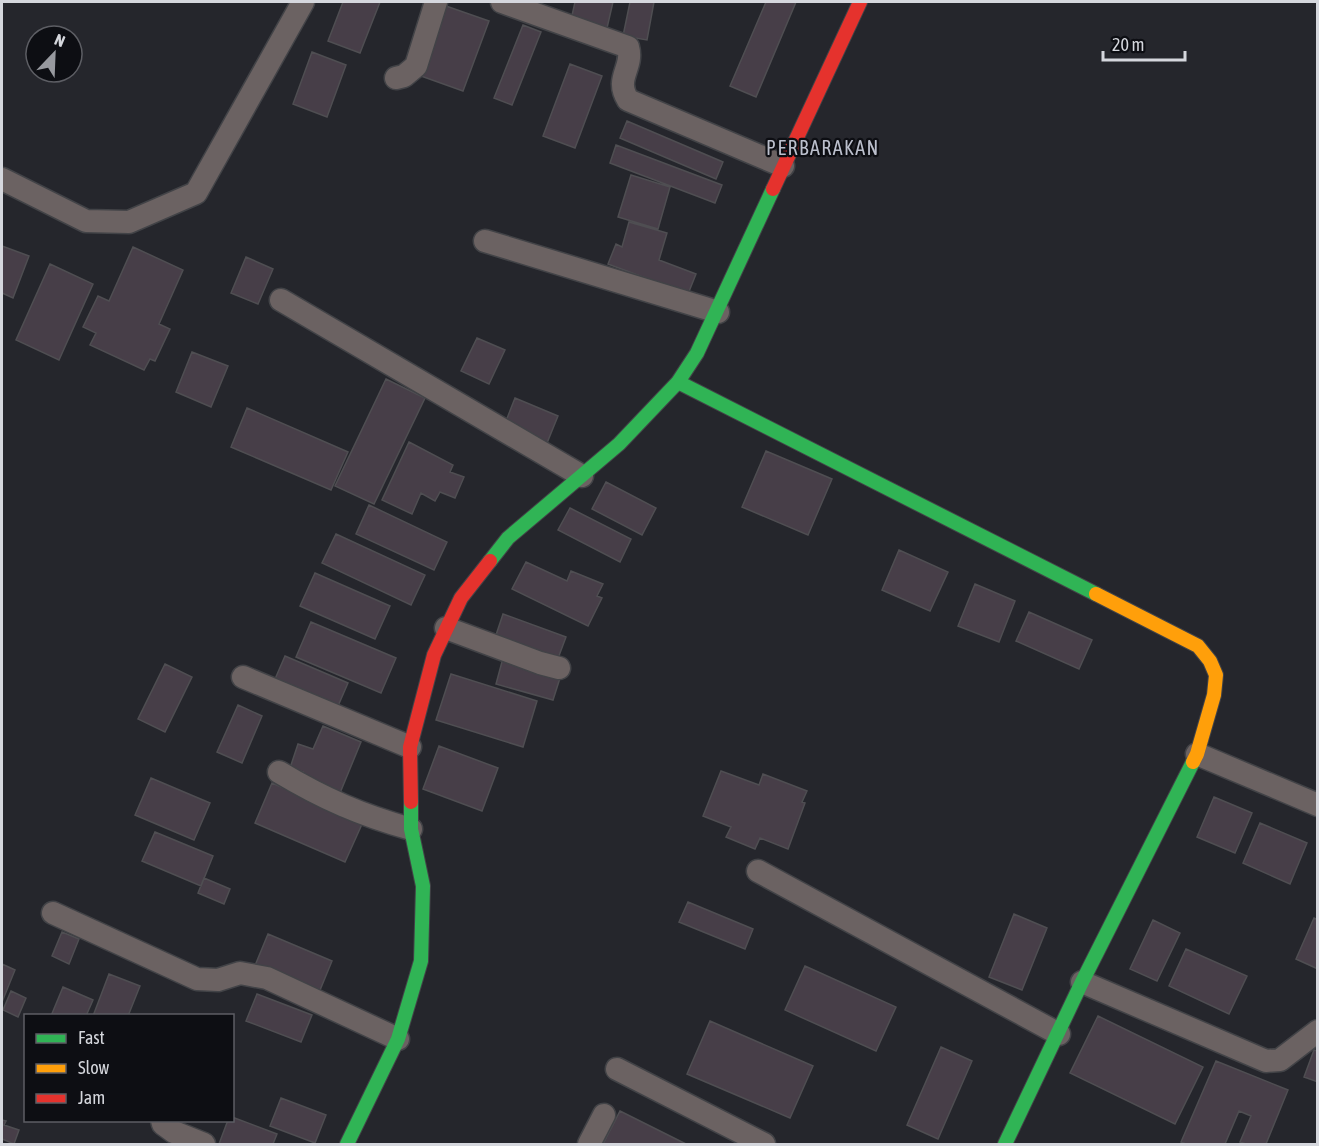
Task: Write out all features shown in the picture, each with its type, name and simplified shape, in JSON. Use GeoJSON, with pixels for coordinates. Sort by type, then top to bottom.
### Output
{"type":"FeatureCollection","features":[{"type":"Feature","properties":{"kind":"street"},"geometry":{"type":"LineString","coordinates":[[2,179],[86,221],[129,222],[196,193],[303,2]]}},
{"type":"Feature","properties":{"kind":"street"},"geometry":{"type":"LineString","coordinates":[[396,78],[404,76],[416,66],[436,2]]}},
{"type":"Feature","properties":{"kind":"street"},"geometry":{"type":"LineString","coordinates":[[502,2],[628,47],[631,56],[624,77],[623,92],[628,100],[783,166]]}},
{"type":"Feature","properties":{"kind":"street"},"geometry":{"type":"LineString","coordinates":[[347,1144],[398,1039],[421,961],[423,886],[411,829],[410,747],[434,655],[446,628],[461,598],[508,538],[619,444],[678,382],[697,353],[717,312],[860,2]]}},
{"type":"Feature","properties":{"kind":"street"},"geometry":{"type":"LineString","coordinates":[[485,241],[717,312]]}},
{"type":"Feature","properties":{"kind":"street"},"geometry":{"type":"LineString","coordinates":[[281,300],[582,476]]}},
{"type":"Feature","properties":{"kind":"street"},"geometry":{"type":"LineString","coordinates":[[678,382],[1198,646],[1210,661],[1216,675],[1214,695],[1197,754],[1082,982],[1005,1144]]}},
{"type":"Feature","properties":{"kind":"street"},"geometry":{"type":"LineString","coordinates":[[446,628],[559,668]]}},
{"type":"Feature","properties":{"kind":"street"},"geometry":{"type":"LineString","coordinates":[[243,677],[410,747]]}},
{"type":"Feature","properties":{"kind":"street"},"geometry":{"type":"LineString","coordinates":[[1197,754],[1317,805]]}},
{"type":"Feature","properties":{"kind":"street"},"geometry":{"type":"LineString","coordinates":[[279,772],[336,804],[378,820],[411,829]]}},
{"type":"Feature","properties":{"kind":"street"},"geometry":{"type":"LineString","coordinates":[[758,871],[1059,1034]]}},
{"type":"Feature","properties":{"kind":"street"},"geometry":{"type":"LineString","coordinates":[[53,913],[197,979],[218,980],[240,973],[267,978],[398,1039]]}},
{"type":"Feature","properties":{"kind":"street"},"geometry":{"type":"LineString","coordinates":[[1082,982],[1266,1061],[1280,1060],[1317,1031]]}},
{"type":"Feature","properties":{"kind":"street"},"geometry":{"type":"LineString","coordinates":[[617,1069],[764,1144]]}},
{"type":"Feature","properties":{"kind":"street"},"geometry":{"type":"LineString","coordinates":[[589,1144],[604,1115]]}},
{"type":"Feature","properties":{"kind":"street"},"geometry":{"type":"LineString","coordinates":[[162,1122],[174,1132],[204,1144]]}},
{"type":"Feature","properties":{"kind":"building"},"geometry":{"type":"Polygon","coordinates":[[[343,2],[380,2],[360,53],[328,41],[343,2]]]}},
{"type":"Feature","properties":{"kind":"building"},"geometry":{"type":"Polygon","coordinates":[[[575,2],[613,2],[607,28],[571,20],[575,2]]]}},
{"type":"Feature","properties":{"kind":"building"},"geometry":{"type":"Polygon","coordinates":[[[630,2],[654,2],[647,40],[623,36],[630,2]]]}},
{"type":"Feature","properties":{"kind":"building"},"geometry":{"type":"Polygon","coordinates":[[[766,2],[796,2],[756,97],[730,86],[766,2]]]}},
{"type":"Feature","properties":{"kind":"building"},"geometry":{"type":"Polygon","coordinates":[[[446,6],[489,21],[463,91],[421,76],[446,6]]]}},
{"type":"Feature","properties":{"kind":"building"},"geometry":{"type":"Polygon","coordinates":[[[523,25],[541,32],[512,105],[494,98],[523,25]]]}},
{"type":"Feature","properties":{"kind":"building"},"geometry":{"type":"Polygon","coordinates":[[[312,52],[346,65],[327,117],[293,104],[312,52]]]}},
{"type":"Feature","properties":{"kind":"building"},"geometry":{"type":"Polygon","coordinates":[[[570,64],[602,76],[575,148],[543,136],[570,64]]]}},
{"type":"Feature","properties":{"kind":"building"},"geometry":{"type":"Polygon","coordinates":[[[627,121],[723,162],[716,179],[620,138],[627,121]]]}},
{"type":"Feature","properties":{"kind":"building"},"geometry":{"type":"Polygon","coordinates":[[[616,145],[722,185],[715,203],[610,163],[616,145]]]}},
{"type":"Feature","properties":{"kind":"building"},"geometry":{"type":"Polygon","coordinates":[[[631,175],[670,187],[658,229],[618,217],[631,175]]]}},
{"type":"Feature","properties":{"kind":"building"},"geometry":{"type":"Polygon","coordinates":[[[629,222],[667,233],[659,260],[696,274],[688,294],[608,264],[616,244],[622,247],[629,222]]]}},
{"type":"Feature","properties":{"kind":"building"},"geometry":{"type":"Polygon","coordinates":[[[2,246],[29,256],[13,298],[2,293],[2,246]]]}},
{"type":"Feature","properties":{"kind":"building"},"geometry":{"type":"Polygon","coordinates":[[[133,247],[183,270],[159,324],[170,329],[155,361],[150,359],[144,370],[90,345],[96,333],[83,327],[98,296],[109,301],[133,247]]]}},
{"type":"Feature","properties":{"kind":"building"},"geometry":{"type":"Polygon","coordinates":[[[246,257],[273,269],[258,304],[231,293],[246,257]]]}},
{"type":"Feature","properties":{"kind":"building"},"geometry":{"type":"Polygon","coordinates":[[[50,264],[93,284],[59,360],[16,340],[50,264]]]}},
{"type":"Feature","properties":{"kind":"building"},"geometry":{"type":"Polygon","coordinates":[[[477,338],[505,350],[489,384],[461,371],[477,338]]]}},
{"type":"Feature","properties":{"kind":"building"},"geometry":{"type":"Polygon","coordinates":[[[192,352],[228,366],[211,407],[176,392],[192,352]]]}},
{"type":"Feature","properties":{"kind":"building"},"geometry":{"type":"Polygon","coordinates":[[[386,379],[425,398],[374,504],[335,486],[386,379]]]}},
{"type":"Feature","properties":{"kind":"building"},"geometry":{"type":"Polygon","coordinates":[[[515,398],[558,416],[547,443],[504,426],[515,398]]]}},
{"type":"Feature","properties":{"kind":"building"},"geometry":{"type":"Polygon","coordinates":[[[247,408],[348,452],[331,490],[231,447],[247,408]]]}},
{"type":"Feature","properties":{"kind":"building"},"geometry":{"type":"Polygon","coordinates":[[[409,442],[453,465],[450,472],[464,477],[455,498],[440,492],[435,501],[421,493],[412,514],[382,500],[409,442]]]}},
{"type":"Feature","properties":{"kind":"building"},"geometry":{"type":"Polygon","coordinates":[[[766,451],[832,479],[808,535],[742,507],[766,451]]]}},
{"type":"Feature","properties":{"kind":"building"},"geometry":{"type":"Polygon","coordinates":[[[606,482],[656,508],[642,535],[592,509],[606,482]]]}},
{"type":"Feature","properties":{"kind":"building"},"geometry":{"type":"Polygon","coordinates":[[[369,505],[447,542],[434,570],[356,534],[369,505]]]}},
{"type":"Feature","properties":{"kind":"building"},"geometry":{"type":"Polygon","coordinates":[[[570,508],[631,539],[620,562],[558,530],[570,508]]]}},
{"type":"Feature","properties":{"kind":"building"},"geometry":{"type":"Polygon","coordinates":[[[336,534],[425,575],[411,605],[322,563],[336,534]]]}},
{"type":"Feature","properties":{"kind":"building"},"geometry":{"type":"Polygon","coordinates":[[[899,550],[948,572],[930,611],[882,590],[899,550]]]}},
{"type":"Feature","properties":{"kind":"building"},"geometry":{"type":"Polygon","coordinates":[[[526,562],[567,581],[571,571],[603,584],[597,596],[602,598],[588,626],[512,589],[526,562]]]}},
{"type":"Feature","properties":{"kind":"building"},"geometry":{"type":"Polygon","coordinates":[[[315,573],[390,606],[375,639],[300,606],[315,573]]]}},
{"type":"Feature","properties":{"kind":"building"},"geometry":{"type":"Polygon","coordinates":[[[975,584],[1015,601],[999,642],[958,626],[975,584]]]}},
{"type":"Feature","properties":{"kind":"building"},"geometry":{"type":"Polygon","coordinates":[[[1029,612],[1092,640],[1079,669],[1016,641],[1029,612]]]}},
{"type":"Feature","properties":{"kind":"building"},"geometry":{"type":"Polygon","coordinates":[[[503,614],[566,637],[557,661],[495,638],[503,614]]]}},
{"type":"Feature","properties":{"kind":"building"},"geometry":{"type":"Polygon","coordinates":[[[311,622],[396,658],[381,693],[296,657],[311,622]]]}},
{"type":"Feature","properties":{"kind":"building"},"geometry":{"type":"Polygon","coordinates":[[[285,656],[348,683],[338,706],[275,679],[285,656]]]}},
{"type":"Feature","properties":{"kind":"building"},"geometry":{"type":"Polygon","coordinates":[[[503,658],[561,675],[553,700],[496,684],[503,658]]]}},
{"type":"Feature","properties":{"kind":"building"},"geometry":{"type":"Polygon","coordinates":[[[165,664],[192,677],[165,732],[138,719],[165,664]]]}},
{"type":"Feature","properties":{"kind":"building"},"geometry":{"type":"Polygon","coordinates":[[[451,674],[537,701],[523,747],[436,720],[451,674]]]}},
{"type":"Feature","properties":{"kind":"building"},"geometry":{"type":"Polygon","coordinates":[[[238,705],[262,716],[242,763],[217,752],[238,705]]]}},
{"type":"Feature","properties":{"kind":"building"},"geometry":{"type":"Polygon","coordinates":[[[323,726],[361,742],[340,793],[301,776],[303,772],[290,768],[298,744],[313,749],[323,726]]]}},
{"type":"Feature","properties":{"kind":"building"},"geometry":{"type":"Polygon","coordinates":[[[439,746],[498,768],[482,811],[423,789],[439,746]]]}},
{"type":"Feature","properties":{"kind":"building"},"geometry":{"type":"Polygon","coordinates":[[[721,771],[759,785],[763,774],[807,791],[802,802],[805,803],[788,849],[760,838],[755,849],[726,837],[731,827],[703,816],[721,771]]]}},
{"type":"Feature","properties":{"kind":"building"},"geometry":{"type":"Polygon","coordinates":[[[151,778],[210,803],[194,840],[135,815],[151,778]]]}},
{"type":"Feature","properties":{"kind":"building"},"geometry":{"type":"Polygon","coordinates":[[[272,783],[363,822],[345,862],[255,823],[272,783]]]}},
{"type":"Feature","properties":{"kind":"building"},"geometry":{"type":"Polygon","coordinates":[[[1214,797],[1252,813],[1235,853],[1197,837],[1214,797]]]}},
{"type":"Feature","properties":{"kind":"building"},"geometry":{"type":"Polygon","coordinates":[[[1260,823],[1307,843],[1290,884],[1243,863],[1260,823]]]}},
{"type":"Feature","properties":{"kind":"building"},"geometry":{"type":"Polygon","coordinates":[[[155,832],[213,856],[201,886],[142,861],[155,832]]]}},
{"type":"Feature","properties":{"kind":"building"},"geometry":{"type":"Polygon","coordinates":[[[204,878],[230,889],[224,904],[198,893],[204,878]]]}},
{"type":"Feature","properties":{"kind":"building"},"geometry":{"type":"Polygon","coordinates":[[[688,902],[753,929],[745,949],[679,922],[688,902]]]}},
{"type":"Feature","properties":{"kind":"building"},"geometry":{"type":"Polygon","coordinates":[[[1014,914],[1047,928],[1022,990],[989,977],[1014,914]]]}},
{"type":"Feature","properties":{"kind":"building"},"geometry":{"type":"Polygon","coordinates":[[[1314,918],[1318,920],[1318,969],[1296,959],[1314,918]]]}},
{"type":"Feature","properties":{"kind":"building"},"geometry":{"type":"Polygon","coordinates":[[[1153,920],[1180,933],[1157,981],[1130,969],[1153,920]]]}},
{"type":"Feature","properties":{"kind":"building"},"geometry":{"type":"Polygon","coordinates":[[[62,932],[79,939],[69,964],[52,956],[62,932]]]}},
{"type":"Feature","properties":{"kind":"building"},"geometry":{"type":"Polygon","coordinates":[[[268,934],[332,961],[318,995],[254,968],[268,934]]]}},
{"type":"Feature","properties":{"kind":"building"},"geometry":{"type":"Polygon","coordinates":[[[1186,949],[1247,976],[1229,1014],[1169,986],[1186,949]]]}},
{"type":"Feature","properties":{"kind":"building"},"geometry":{"type":"Polygon","coordinates":[[[2,964],[15,970],[2,1002],[2,964]]]}},
{"type":"Feature","properties":{"kind":"building"},"geometry":{"type":"Polygon","coordinates":[[[805,966],[896,1007],[876,1051],[785,1010],[805,966]]]}},
{"type":"Feature","properties":{"kind":"building"},"geometry":{"type":"Polygon","coordinates":[[[109,974],[140,986],[129,1014],[94,1014],[109,974]]]}},
{"type":"Feature","properties":{"kind":"building"},"geometry":{"type":"Polygon","coordinates":[[[63,987],[93,1000],[87,1014],[52,1014],[63,987]]]}},
{"type":"Feature","properties":{"kind":"building"},"geometry":{"type":"Polygon","coordinates":[[[11,991],[26,998],[18,1017],[3,1010],[11,991]]]}},
{"type":"Feature","properties":{"kind":"building"},"geometry":{"type":"Polygon","coordinates":[[[257,994],[312,1015],[301,1042],[246,1021],[257,994]]]}},
{"type":"Feature","properties":{"kind":"building"},"geometry":{"type":"Polygon","coordinates":[[[1098,1016],[1203,1067],[1175,1124],[1070,1073],[1098,1016]]]}},
{"type":"Feature","properties":{"kind":"building"},"geometry":{"type":"Polygon","coordinates":[[[710,1021],[813,1066],[790,1118],[687,1074],[710,1021]]]}},
{"type":"Feature","properties":{"kind":"building"},"geometry":{"type":"Polygon","coordinates":[[[941,1047],[972,1061],[938,1139],[907,1125],[941,1047]]]}},
{"type":"Feature","properties":{"kind":"building"},"geometry":{"type":"Polygon","coordinates":[[[1314,1050],[1318,1051],[1318,1082],[1304,1077],[1314,1050]]]}},
{"type":"Feature","properties":{"kind":"building"},"geometry":{"type":"Polygon","coordinates":[[[1216,1061],[1288,1090],[1266,1144],[1240,1142],[1251,1116],[1239,1111],[1225,1144],[1181,1142],[1216,1061]]]}},
{"type":"Feature","properties":{"kind":"building"},"geometry":{"type":"Polygon","coordinates":[[[281,1098],[326,1115],[315,1143],[270,1126],[281,1098]]]}},
{"type":"Feature","properties":{"kind":"building"},"geometry":{"type":"Polygon","coordinates":[[[620,1111],[686,1144],[603,1144],[620,1111]]]}},
{"type":"Feature","properties":{"kind":"building"},"geometry":{"type":"Polygon","coordinates":[[[234,1118],[277,1134],[273,1144],[219,1144],[227,1122],[234,1122],[234,1118]]]}},
{"type":"Feature","properties":{"kind":"building"},"geometry":{"type":"Polygon","coordinates":[[[2,1120],[6,1121],[4,1125],[19,1130],[14,1144],[2,1139],[2,1120]]]}},
{"type":"Feature","properties":{"kind":"traffic: fast"},"geometry":{"type":"LineString","coordinates":[[490,561],[508,538],[619,444],[678,382],[697,353],[773,189]]}},
{"type":"Feature","properties":{"kind":"traffic: fast"},"geometry":{"type":"LineString","coordinates":[[678,382],[1096,594]]}},
{"type":"Feature","properties":{"kind":"traffic: fast"},"geometry":{"type":"LineString","coordinates":[[1005,1144],[1082,982],[1193,762]]}},
{"type":"Feature","properties":{"kind":"traffic: fast"},"geometry":{"type":"LineString","coordinates":[[347,1144],[398,1039],[421,961],[423,886],[411,829],[411,802]]}},
{"type":"Feature","properties":{"kind":"traffic: slow"},"geometry":{"type":"LineString","coordinates":[[1096,594],[1198,646],[1210,661],[1216,675],[1214,695],[1193,762]]}},
{"type":"Feature","properties":{"kind":"traffic: jam"},"geometry":{"type":"LineString","coordinates":[[773,189],[860,2]]}},
{"type":"Feature","properties":{"kind":"traffic: jam"},"geometry":{"type":"LineString","coordinates":[[411,802],[410,747],[434,655],[461,598],[490,561]]}},
{"type":"Feature","properties":{"kind":"district","name":"PERBARAKAN"},"geometry":{"type":"Point","coordinates":[823,148]}}]}
